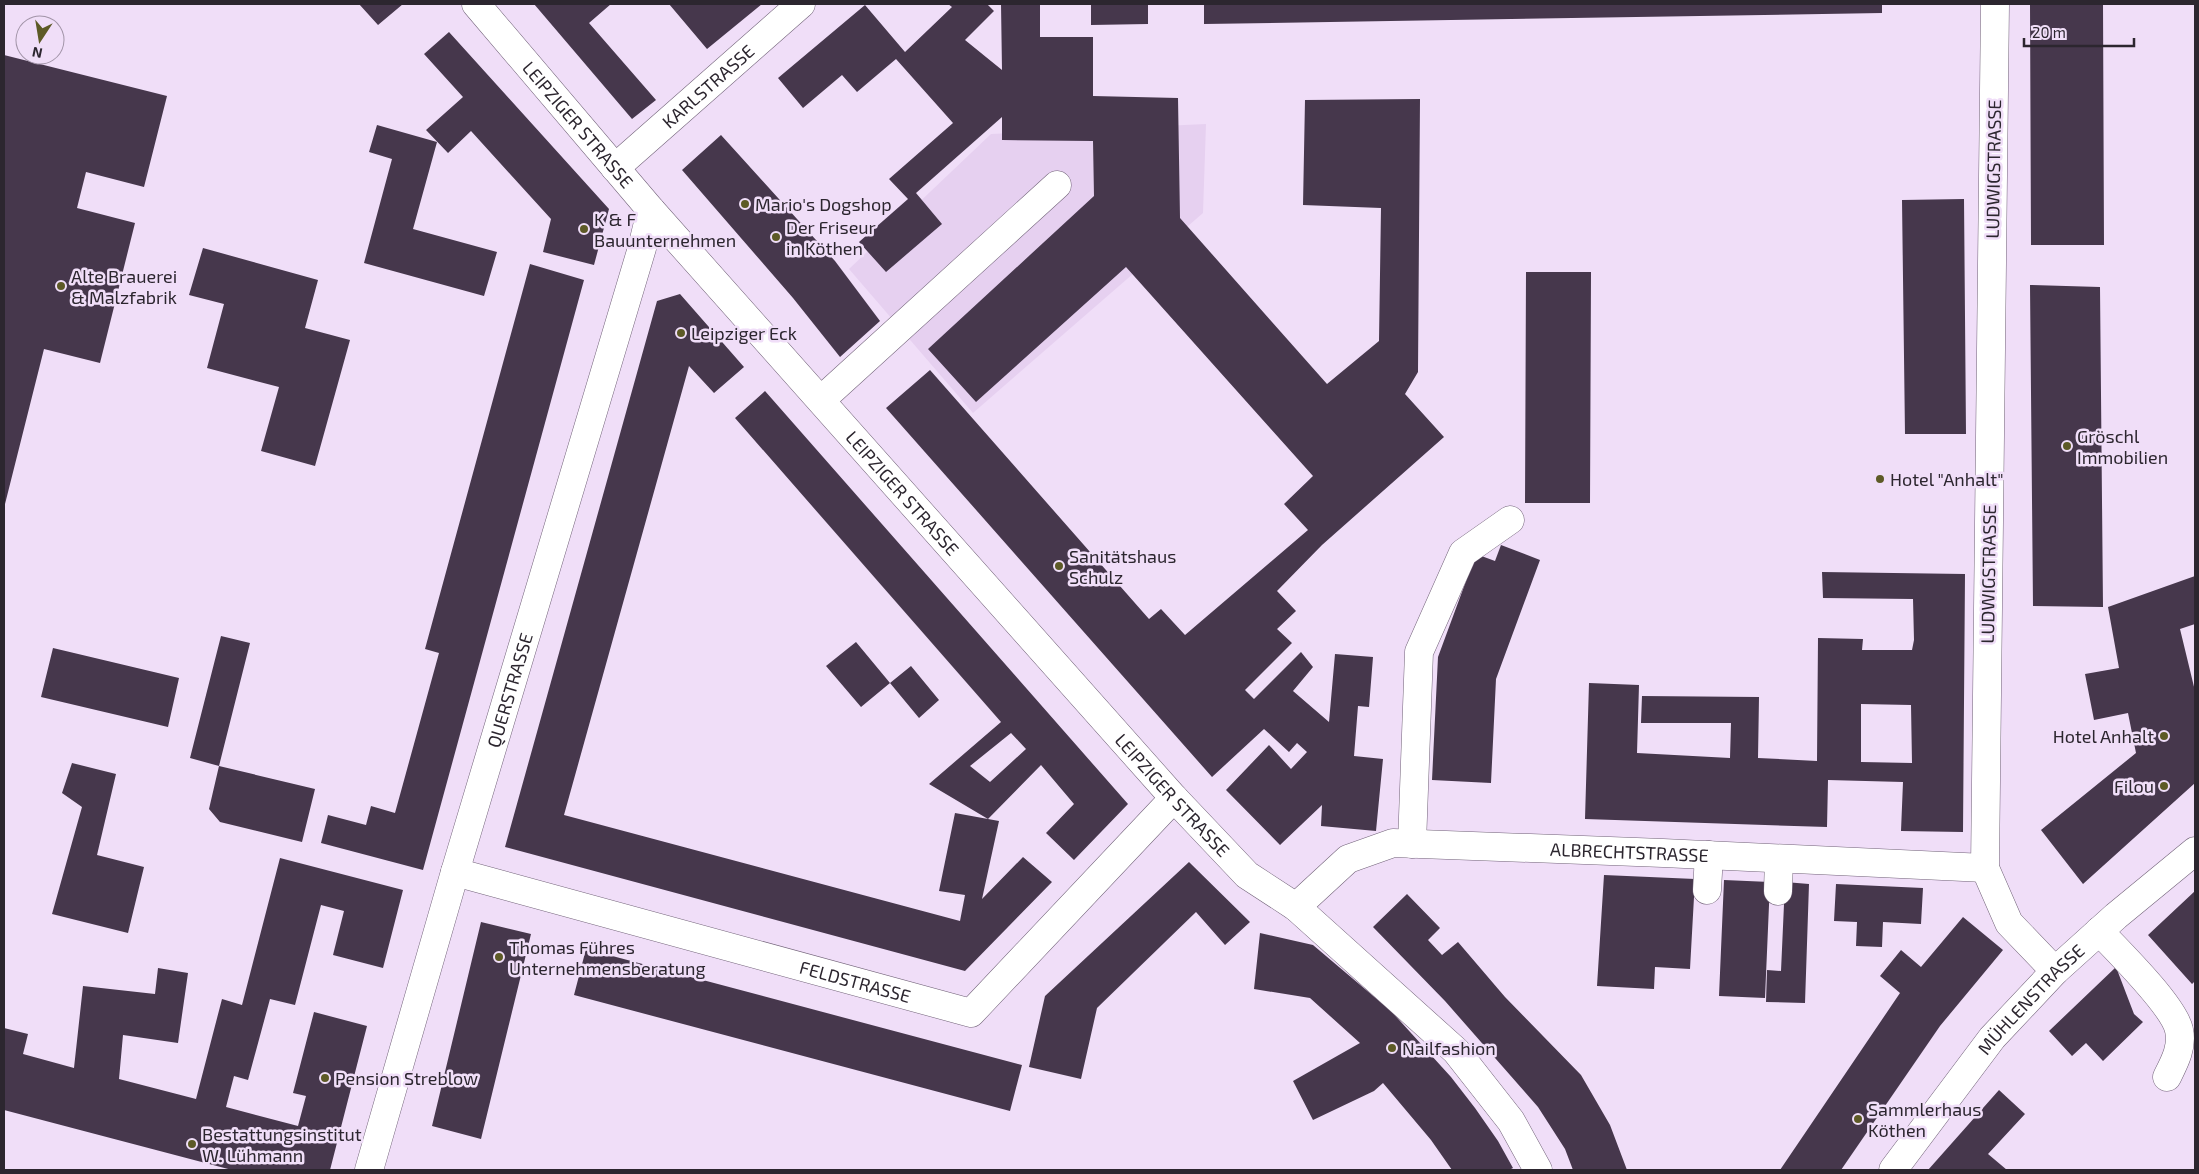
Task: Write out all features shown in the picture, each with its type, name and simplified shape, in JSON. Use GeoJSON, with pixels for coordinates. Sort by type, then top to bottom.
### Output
{"type":"FeatureCollection","features":[{"type":"Feature","properties":{"kind":"street","name":"LEIPZIGER STRASSE"},"geometry":{"type":"LineString","coordinates":[[476,4],[651,210],[1174,798],[1248,876],[1296,907],[1456,1051],[1511,1121],[1538,1170]]}},
{"type":"Feature","properties":{"kind":"street","name":"KARLSTRASSE"},"geometry":{"type":"LineString","coordinates":[[615,168],[801,4]]}},
{"type":"Feature","properties":{"kind":"street","name":"LUDWIGSTRASSE"},"geometry":{"type":"LineString","coordinates":[[1995,4],[1985,868],[2009,923],[2055,971]]}},
{"type":"Feature","properties":{"kind":"street"},"geometry":{"type":"LineString","coordinates":[[820,400],[1057,185]]}},
{"type":"Feature","properties":{"kind":"street","name":"QUERSTRASSE"},"geometry":{"type":"LineString","coordinates":[[369,1170],[454,872],[642,248],[651,210]]}},
{"type":"Feature","properties":{"kind":"street"},"geometry":{"type":"LineString","coordinates":[[1412,844],[1419,652],[1463,553],[1510,520]]}},
{"type":"Feature","properties":{"kind":"street","name":"FELDSTRASSE"},"geometry":{"type":"LineString","coordinates":[[454,872],[971,1013],[1174,798]]}},
{"type":"Feature","properties":{"kind":"street","name":"ALBRECHTSTRASSE"},"geometry":{"type":"LineString","coordinates":[[1296,907],[1348,859],[1393,843],[1985,868]]}},
{"type":"Feature","properties":{"kind":"street","name":"MÜHLENSTRASSE"},"geometry":{"type":"LineString","coordinates":[[1893,1170],[1992,1038],[2055,971],[2099,931],[2195,851]]}},
{"type":"Feature","properties":{"kind":"street"},"geometry":{"type":"LineString","coordinates":[[1707,890],[1709,855]]}},
{"type":"Feature","properties":{"kind":"street"},"geometry":{"type":"LineString","coordinates":[[1778,859],[1778,891]]}},
{"type":"Feature","properties":{"kind":"street"},"geometry":{"type":"LineString","coordinates":[[2099,931],[2168,1007],[2179,1030],[2178,1056],[2167,1077]]}},
{"type":"Feature","properties":{"kind":"street"},"geometry":{"type":"LineString","coordinates":[[2156,1044],[2179,1030]]}},
{"type":"Feature","properties":{"kind":"shaded area"},"geometry":{"type":"Polygon","coordinates":[[[1206,124],[1203,213],[973,413],[849,269],[991,134],[1206,124]]]}},
{"type":"Feature","properties":{"kind":"building"},"geometry":{"type":"Polygon","coordinates":[[[359,4],[403,4],[378,25],[359,4]]]}},
{"type":"Feature","properties":{"kind":"building"},"geometry":{"type":"Polygon","coordinates":[[[534,4],[611,4],[589,23],[656,100],[632,119],[534,4]]]}},
{"type":"Feature","properties":{"kind":"building"},"geometry":{"type":"Polygon","coordinates":[[[669,4],[762,4],[707,49],[669,4]]]}},
{"type":"Feature","properties":{"kind":"building"},"geometry":{"type":"Polygon","coordinates":[[[948,4],[987,4],[994,11],[965,40],[1002,70],[1001,4],[1040,4],[1040,37],[1093,37],[1093,96],[1178,98],[1180,218],[1327,384],[1379,341],[1381,208],[1303,205],[1305,100],[1420,99],[1418,372],[1405,394],[1444,437],[1322,545],[1277,591],[1296,611],[1277,629],[1292,643],[1245,690],[1254,699],[1301,652],[1313,667],[1293,691],[1329,722],[1335,654],[1373,657],[1369,707],[1358,706],[1354,756],[1383,759],[1376,831],[1321,826],[1322,805],[1280,845],[1226,790],[1269,745],[1291,769],[1307,752],[1297,743],[1289,752],[1264,729],[1212,777],[886,408],[930,370],[1149,619],[1161,609],[1185,635],[1308,530],[1284,504],[1313,476],[1126,267],[976,402],[928,349],[1094,196],[1093,141],[1002,140],[1002,117],[916,193],[942,224],[886,272],[859,242],[908,199],[889,179],[953,123],[896,59],[857,92],[842,75],[803,108],[778,78],[865,5],[905,52],[952,7],[948,4]]]}},
{"type":"Feature","properties":{"kind":"building"},"geometry":{"type":"Polygon","coordinates":[[[1091,4],[1148,4],[1148,24],[1091,25],[1091,4]]]}},
{"type":"Feature","properties":{"kind":"building"},"geometry":{"type":"Polygon","coordinates":[[[1204,4],[1882,4],[1882,13],[1204,24],[1204,4]]]}},
{"type":"Feature","properties":{"kind":"building"},"geometry":{"type":"Polygon","coordinates":[[[2030,4],[2103,4],[2104,245],[2031,245],[2030,4]]]}},
{"type":"Feature","properties":{"kind":"building"},"geometry":{"type":"Polygon","coordinates":[[[449,32],[609,209],[594,265],[543,252],[551,219],[471,131],[448,153],[426,130],[463,97],[424,54],[449,32]]]}},
{"type":"Feature","properties":{"kind":"building","name":"Alte Brauerei & Malzfabrik"},"geometry":{"type":"Polygon","coordinates":[[[4,55],[15,58],[15,65],[44,65],[167,96],[144,187],[86,172],[77,208],[135,223],[100,363],[44,349],[4,508],[4,55]]]}},
{"type":"Feature","properties":{"kind":"building"},"geometry":{"type":"Polygon","coordinates":[[[377,125],[437,142],[413,229],[497,252],[484,296],[364,263],[392,159],[369,152],[377,125]]]}},
{"type":"Feature","properties":{"kind":"building"},"geometry":{"type":"Polygon","coordinates":[[[721,135],[835,261],[880,321],[840,357],[793,298],[682,170],[721,135]]]}},
{"type":"Feature","properties":{"kind":"building"},"geometry":{"type":"Polygon","coordinates":[[[1964,199],[1966,434],[1905,434],[1902,200],[1964,199]]]}},
{"type":"Feature","properties":{"kind":"building"},"geometry":{"type":"Polygon","coordinates":[[[203,248],[318,280],[305,328],[350,340],[315,466],[261,451],[279,387],[207,368],[224,304],[189,295],[203,248]]]}},
{"type":"Feature","properties":{"kind":"building"},"geometry":{"type":"Polygon","coordinates":[[[530,264],[584,280],[423,870],[321,843],[328,815],[366,825],[371,806],[395,813],[439,653],[425,649],[530,264]]]}},
{"type":"Feature","properties":{"kind":"building"},"geometry":{"type":"Polygon","coordinates":[[[1526,272],[1591,272],[1590,503],[1525,503],[1526,272]]]}},
{"type":"Feature","properties":{"kind":"building"},"geometry":{"type":"Polygon","coordinates":[[[2030,285],[2100,287],[2103,607],[2033,606],[2030,285]]]}},
{"type":"Feature","properties":{"kind":"building"},"geometry":{"type":"Polygon","coordinates":[[[680,294],[744,367],[714,393],[689,366],[564,815],[960,921],[965,895],[939,891],[955,813],[999,821],[982,899],[1023,857],[1052,882],[965,971],[505,847],[657,301],[680,294]]]}},
{"type":"Feature","properties":{"kind":"building"},"geometry":{"type":"Polygon","coordinates":[[[765,391],[1128,804],[1074,860],[1046,833],[1074,804],[1041,765],[988,819],[929,784],[1001,722],[735,418],[765,391]],[[1011,733],[970,766],[990,782],[1026,749],[1011,733]]]}},
{"type":"Feature","properties":{"kind":"building"},"geometry":{"type":"Polygon","coordinates":[[[1501,545],[1540,560],[1496,679],[1491,783],[1432,780],[1438,657],[1476,554],[1495,561],[1501,545]]]}},
{"type":"Feature","properties":{"kind":"building"},"geometry":{"type":"Polygon","coordinates":[[[1822,572],[1965,574],[1963,832],[1901,831],[1903,782],[1828,780],[1827,827],[1585,819],[1589,683],[1639,685],[1637,753],[1730,758],[1731,723],[1641,723],[1642,696],[1759,697],[1758,758],[1817,761],[1818,638],[1863,639],[1862,650],[1912,650],[1914,640],[1913,599],[1823,598],[1822,572]],[[1861,704],[1861,762],[1912,763],[1911,705],[1861,704]]]}},
{"type":"Feature","properties":{"kind":"building","name":"Hotel Anhalt"},"geometry":{"type":"Polygon","coordinates":[[[2195,576],[2195,624],[2180,629],[2195,691],[2195,783],[2083,884],[2041,830],[2136,753],[2128,713],[2094,720],[2085,674],[2119,668],[2108,607],[2195,576]]]}},
{"type":"Feature","properties":{"kind":"building"},"geometry":{"type":"Polygon","coordinates":[[[221,636],[250,643],[219,766],[190,758],[221,636]]]}},
{"type":"Feature","properties":{"kind":"building"},"geometry":{"type":"Polygon","coordinates":[[[856,642],[890,683],[861,707],[826,666],[856,642]]]}},
{"type":"Feature","properties":{"kind":"building"},"geometry":{"type":"Polygon","coordinates":[[[53,648],[179,678],[168,727],[41,697],[53,648]]]}},
{"type":"Feature","properties":{"kind":"building"},"geometry":{"type":"Polygon","coordinates":[[[911,666],[939,700],[919,718],[890,683],[911,666]]]}},
{"type":"Feature","properties":{"kind":"building"},"geometry":{"type":"Polygon","coordinates":[[[72,763],[116,774],[97,855],[144,867],[128,933],[52,914],[82,807],[62,793],[72,763]]]}},
{"type":"Feature","properties":{"kind":"building"},"geometry":{"type":"Polygon","coordinates":[[[219,766],[315,789],[302,842],[220,822],[209,809],[219,766]]]}},
{"type":"Feature","properties":{"kind":"building"},"geometry":{"type":"Polygon","coordinates":[[[280,858],[403,890],[383,968],[333,955],[344,911],[321,905],[295,1005],[270,999],[248,1080],[234,1076],[226,1107],[298,1126],[306,1096],[293,1093],[314,1012],[367,1026],[330,1170],[232,1170],[4,1110],[4,1028],[28,1034],[23,1054],[74,1068],[83,986],[155,994],[158,968],[188,973],[178,1043],[123,1035],[119,1079],[196,1099],[222,999],[242,1005],[280,858]]]}},
{"type":"Feature","properties":{"kind":"building"},"geometry":{"type":"Polygon","coordinates":[[[1189,862],[1250,922],[1225,945],[1196,912],[1097,1008],[1081,1079],[1029,1067],[1045,996],[1189,862]]]}},
{"type":"Feature","properties":{"kind":"building"},"geometry":{"type":"Polygon","coordinates":[[[1604,875],[1695,879],[1690,969],[1655,967],[1654,989],[1597,986],[1604,875]]]}},
{"type":"Feature","properties":{"kind":"building"},"geometry":{"type":"Polygon","coordinates":[[[1724,880],[1770,882],[1765,998],[1719,996],[1724,880]]]}},
{"type":"Feature","properties":{"kind":"building"},"geometry":{"type":"Polygon","coordinates":[[[1785,882],[1809,884],[1805,1003],[1766,1002],[1767,970],[1781,971],[1785,882]]]}},
{"type":"Feature","properties":{"kind":"building"},"geometry":{"type":"Polygon","coordinates":[[[1836,884],[1923,888],[1921,924],[1883,922],[1882,947],[1856,946],[1857,922],[1834,921],[1836,884]]]}},
{"type":"Feature","properties":{"kind":"building"},"geometry":{"type":"Polygon","coordinates":[[[2195,891],[2195,981],[2192,984],[2148,935],[2195,891]]]}},
{"type":"Feature","properties":{"kind":"building"},"geometry":{"type":"Polygon","coordinates":[[[1407,894],[1440,928],[1428,940],[1442,955],[1458,942],[1505,997],[1581,1075],[1610,1125],[1627,1170],[1573,1170],[1565,1149],[1538,1107],[1445,1001],[1373,927],[1407,894]]]}},
{"type":"Feature","properties":{"kind":"building"},"geometry":{"type":"Polygon","coordinates":[[[1963,917],[2003,950],[1940,1026],[1841,1170],[1780,1170],[1900,993],[1880,976],[1901,950],[1921,967],[1963,917]]]}},
{"type":"Feature","properties":{"kind":"building"},"geometry":{"type":"Polygon","coordinates":[[[481,922],[531,934],[481,1139],[432,1126],[481,922]]]}},
{"type":"Feature","properties":{"kind":"building"},"geometry":{"type":"Polygon","coordinates":[[[1260,933],[1313,945],[1391,1011],[1451,1077],[1498,1141],[1513,1168],[1509,1170],[1452,1170],[1431,1140],[1383,1083],[1374,1091],[1313,1120],[1293,1081],[1360,1043],[1310,998],[1254,989],[1260,933]]]}},
{"type":"Feature","properties":{"kind":"building"},"geometry":{"type":"Polygon","coordinates":[[[586,949],[1022,1065],[1010,1111],[574,995],[586,949]]]}},
{"type":"Feature","properties":{"kind":"building"},"geometry":{"type":"Polygon","coordinates":[[[2116,967],[2134,1014],[2143,1022],[2103,1061],[2086,1043],[2072,1056],[2049,1031],[2116,967]]]}},
{"type":"Feature","properties":{"kind":"building"},"geometry":{"type":"Polygon","coordinates":[[[1999,1090],[2025,1114],[1988,1154],[2007,1170],[1928,1170],[1999,1090]]]}},
{"type":"Feature","properties":{"kind":"place","name":"Mario's Dogshop"},"geometry":{"type":"Point","coordinates":[745,204]}},
{"type":"Feature","properties":{"kind":"place","name":"K & F Bauunternehmen"},"geometry":{"type":"Point","coordinates":[584,229]}},
{"type":"Feature","properties":{"kind":"place","name":"Der Friseur in Köthen"},"geometry":{"type":"Point","coordinates":[776,237]}},
{"type":"Feature","properties":{"kind":"place","name":"Alte Brauerei & Malzfabrik"},"geometry":{"type":"Point","coordinates":[61,286]}},
{"type":"Feature","properties":{"kind":"place","name":"Leipziger Eck"},"geometry":{"type":"Point","coordinates":[681,333]}},
{"type":"Feature","properties":{"kind":"place","name":"Gröschl Immobilien"},"geometry":{"type":"Point","coordinates":[2067,446]}},
{"type":"Feature","properties":{"kind":"place","name":"Hotel \"Anhalt\""},"geometry":{"type":"Point","coordinates":[1880,479]}},
{"type":"Feature","properties":{"kind":"place","name":"Sanitätshaus Schulz"},"geometry":{"type":"Point","coordinates":[1059,566]}},
{"type":"Feature","properties":{"kind":"place","name":"Hotel Anhalt"},"geometry":{"type":"Point","coordinates":[2164,736]}},
{"type":"Feature","properties":{"kind":"place","name":"Filou"},"geometry":{"type":"Point","coordinates":[2164,786]}},
{"type":"Feature","properties":{"kind":"place","name":"Thomas Führes Unternehmensberatung"},"geometry":{"type":"Point","coordinates":[499,957]}},
{"type":"Feature","properties":{"kind":"place","name":"Nailfashion"},"geometry":{"type":"Point","coordinates":[1392,1048]}},
{"type":"Feature","properties":{"kind":"place","name":"Pension Streblow"},"geometry":{"type":"Point","coordinates":[325,1078]}},
{"type":"Feature","properties":{"kind":"place","name":"Sammlerhaus Köthen"},"geometry":{"type":"Point","coordinates":[1858,1119]}},
{"type":"Feature","properties":{"kind":"place","name":"Bestattungsinstitut W. Lühmann"},"geometry":{"type":"Point","coordinates":[192,1144]}}]}
